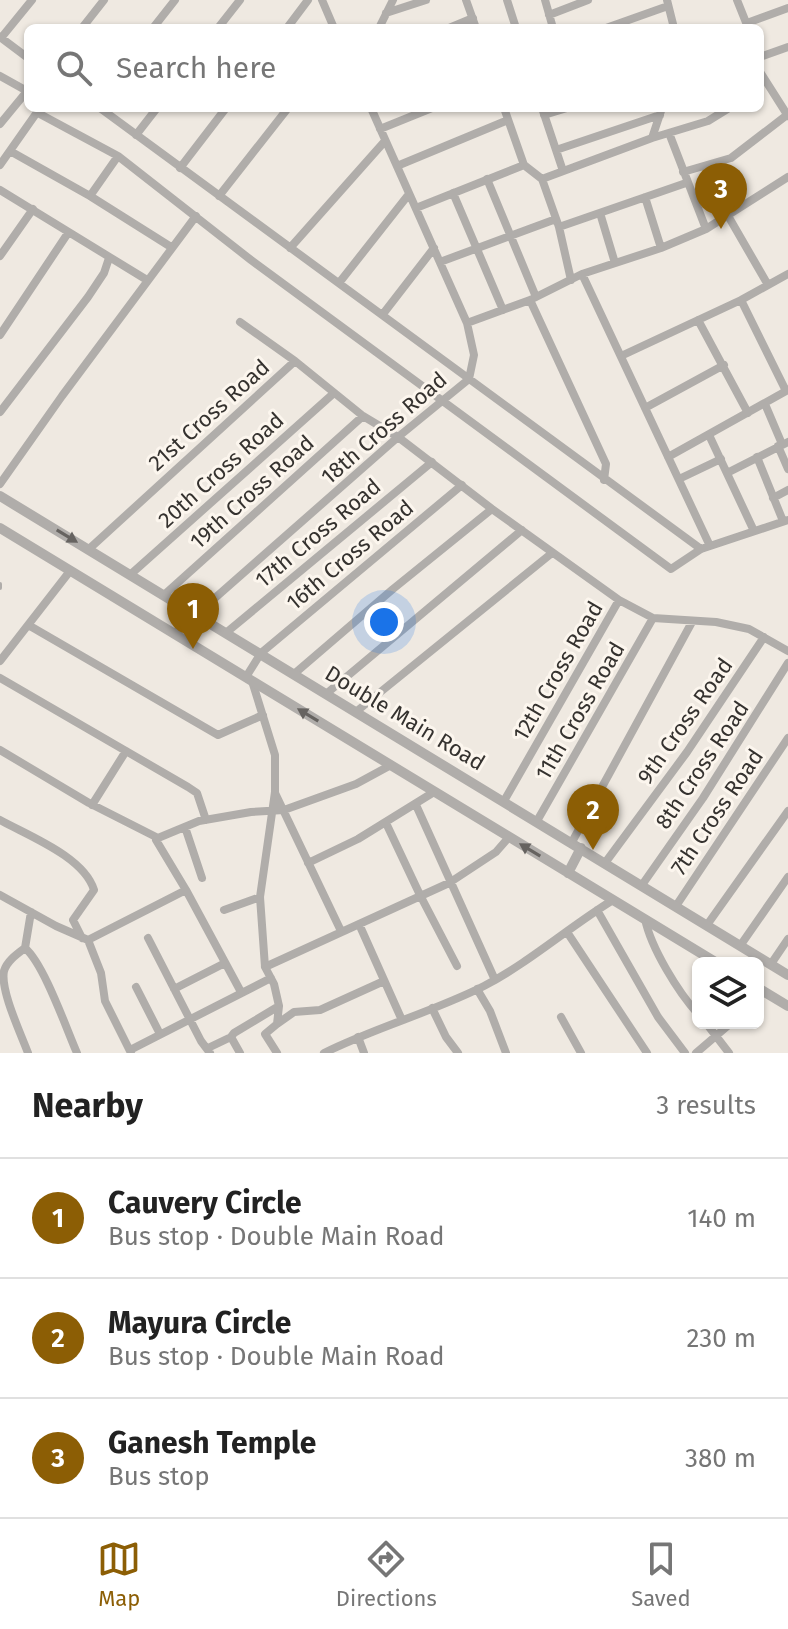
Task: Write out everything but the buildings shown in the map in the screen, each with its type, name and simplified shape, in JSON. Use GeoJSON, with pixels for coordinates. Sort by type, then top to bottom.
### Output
{"type":"FeatureCollection","features":[{"type":"Feature","properties":{"kind":"street"},"geometry":{"type":"LineString","coordinates":[[24,55],[0,37],[32,0]]}},
{"type":"Feature","properties":{"kind":"street"},"geometry":{"type":"LineString","coordinates":[[85,24],[104,0]]}},
{"type":"Feature","properties":{"kind":"street"},"geometry":{"type":"LineString","coordinates":[[156,24],[175,0]]}},
{"type":"Feature","properties":{"kind":"street"},"geometry":{"type":"LineString","coordinates":[[221,24],[240,0]]}},
{"type":"Feature","properties":{"kind":"street"},"geometry":{"type":"LineString","coordinates":[[290,24],[308,0]]}},
{"type":"Feature","properties":{"kind":"street"},"geometry":{"type":"LineString","coordinates":[[322,0],[332,24]]}},
{"type":"Feature","properties":{"kind":"street"},"geometry":{"type":"LineString","coordinates":[[381,24],[393,0]]}},
{"type":"Feature","properties":{"kind":"street"},"geometry":{"type":"LineString","coordinates":[[386,13],[426,0]]}},
{"type":"Feature","properties":{"kind":"street"},"geometry":{"type":"LineString","coordinates":[[466,0],[474,23]]}},
{"type":"Feature","properties":{"kind":"street"},"geometry":{"type":"LineString","coordinates":[[507,0],[515,24]]}},
{"type":"Feature","properties":{"kind":"street"},"geometry":{"type":"LineString","coordinates":[[545,0],[552,24]]}},
{"type":"Feature","properties":{"kind":"street"},"geometry":{"type":"LineString","coordinates":[[549,15],[588,0]]}},
{"type":"Feature","properties":{"kind":"street"},"geometry":{"type":"LineString","coordinates":[[737,0],[747,24]]}},
{"type":"Feature","properties":{"kind":"street"},"geometry":{"type":"LineString","coordinates":[[616,24],[668,3],[673,24]]}},
{"type":"Feature","properties":{"kind":"street"},"geometry":{"type":"LineString","coordinates":[[749,24],[788,8]]}},
{"type":"Feature","properties":{"kind":"street"},"geometry":{"type":"LineString","coordinates":[[764,56],[788,47]]}},
{"type":"Feature","properties":{"kind":"street"},"geometry":{"type":"LineString","coordinates":[[0,76],[24,89]]}},
{"type":"Feature","properties":{"kind":"street"},"geometry":{"type":"LineString","coordinates":[[683,172],[731,158],[788,115],[764,86]]}},
{"type":"Feature","properties":{"kind":"street"},"geometry":{"type":"LineString","coordinates":[[1,120],[24,94]]}},
{"type":"Feature","properties":{"kind":"street"},"geometry":{"type":"LineString","coordinates":[[0,165],[38,112]]}},
{"type":"Feature","properties":{"kind":"street"},"geometry":{"type":"LineString","coordinates":[[41,112],[118,156],[671,569],[706,548],[786,520],[773,498],[757,457]]}},
{"type":"Feature","properties":{"kind":"street"},"geometry":{"type":"LineString","coordinates":[[105,112],[604,480],[706,548]]}},
{"type":"Feature","properties":{"kind":"street"},"geometry":{"type":"LineString","coordinates":[[136,135],[154,112]]}},
{"type":"Feature","properties":{"kind":"street"},"geometry":{"type":"LineString","coordinates":[[180,168],[223,112]]}},
{"type":"Feature","properties":{"kind":"street"},"geometry":{"type":"LineString","coordinates":[[219,196],[285,112]]}},
{"type":"Feature","properties":{"kind":"street","name":"18th Cross Road"},"geometry":{"type":"LineString","coordinates":[[174,634],[398,437],[469,379],[474,355],[467,323],[373,112]]}},
{"type":"Feature","properties":{"kind":"street"},"geometry":{"type":"LineString","coordinates":[[380,129],[422,112]]}},
{"type":"Feature","properties":{"kind":"street"},"geometry":{"type":"LineString","coordinates":[[505,112],[524,165],[542,179],[571,280]]}},
{"type":"Feature","properties":{"kind":"street"},"geometry":{"type":"LineString","coordinates":[[543,112],[563,171]]}},
{"type":"Feature","properties":{"kind":"street"},"geometry":{"type":"LineString","coordinates":[[556,150],[661,112]]}},
{"type":"Feature","properties":{"kind":"street"},"geometry":{"type":"LineString","coordinates":[[652,138],[661,112]]}},
{"type":"Feature","properties":{"kind":"street"},"geometry":{"type":"LineString","coordinates":[[542,179],[652,138],[708,121],[723,112]]}},
{"type":"Feature","properties":{"kind":"street"},"geometry":{"type":"LineString","coordinates":[[397,166],[508,120]]}},
{"type":"Feature","properties":{"kind":"street"},"geometry":{"type":"LineString","coordinates":[[669,133],[706,229]]}},
{"type":"Feature","properties":{"kind":"street"},"geometry":{"type":"LineString","coordinates":[[290,248],[385,141]]}},
{"type":"Feature","properties":{"kind":"street"},"geometry":{"type":"LineString","coordinates":[[10,151],[171,247]]}},
{"type":"Feature","properties":{"kind":"street"},"geometry":{"type":"LineString","coordinates":[[90,196],[118,156]]}},
{"type":"Feature","properties":{"kind":"street"},"geometry":{"type":"LineString","coordinates":[[416,208],[524,165]]}},
{"type":"Feature","properties":{"kind":"street"},"geometry":{"type":"LineString","coordinates":[[467,323],[533,298],[582,274],[661,248],[706,229],[788,177]]}},
{"type":"Feature","properties":{"kind":"street"},"geometry":{"type":"LineString","coordinates":[[487,179],[533,298],[606,464],[604,480]]}},
{"type":"Feature","properties":{"kind":"street"},"geometry":{"type":"LineString","coordinates":[[440,262],[510,236],[600,213],[686,183]]}},
{"type":"Feature","properties":{"kind":"street"},"geometry":{"type":"LineString","coordinates":[[0,190],[147,280]]}},
{"type":"Feature","properties":{"kind":"street"},"geometry":{"type":"LineString","coordinates":[[453,193],[503,310]]}},
{"type":"Feature","properties":{"kind":"street"},"geometry":{"type":"LineString","coordinates":[[339,283],[409,194]]}},
{"type":"Feature","properties":{"kind":"street"},"geometry":{"type":"LineString","coordinates":[[645,197],[661,248]]}},
{"type":"Feature","properties":{"kind":"street"},"geometry":{"type":"LineString","coordinates":[[0,256],[33,209]]}},
{"type":"Feature","properties":{"kind":"street"},"geometry":{"type":"LineString","coordinates":[[600,213],[615,263]]}},
{"type":"Feature","properties":{"kind":"street"},"geometry":{"type":"LineString","coordinates":[[727,214],[768,285]]}},
{"type":"Feature","properties":{"kind":"street"},"geometry":{"type":"LineString","coordinates":[[0,484],[196,216]]}},
{"type":"Feature","properties":{"kind":"street"},"geometry":{"type":"LineString","coordinates":[[0,335],[68,233]]}},
{"type":"Feature","properties":{"kind":"street"},"geometry":{"type":"LineString","coordinates":[[383,314],[434,248]]}},
{"type":"Feature","properties":{"kind":"street"},"geometry":{"type":"LineString","coordinates":[[0,412],[88,297],[104,273],[109,258]]}},
{"type":"Feature","properties":{"kind":"street"},"geometry":{"type":"LineString","coordinates":[[582,274],[679,479],[706,548]]}},
{"type":"Feature","properties":{"kind":"street"},"geometry":{"type":"LineString","coordinates":[[621,356],[741,300],[788,274]]}},
{"type":"Feature","properties":{"kind":"street"},"geometry":{"type":"LineString","coordinates":[[668,457],[787,391],[741,300]]}},
{"type":"Feature","properties":{"kind":"street"},"geometry":{"type":"LineString","coordinates":[[698,320],[748,413]]}},
{"type":"Feature","properties":{"kind":"street"},"geometry":{"type":"LineString","coordinates":[[240,322],[295,361]]}},
{"type":"Feature","properties":{"kind":"street","name":"21st Cross Road"},"geometry":{"type":"LineString","coordinates":[[89,549],[295,361],[363,416],[398,437],[552,553],[619,600],[653,618]]}},
{"type":"Feature","properties":{"kind":"street"},"geometry":{"type":"LineString","coordinates":[[645,408],[724,365]]}},
{"type":"Feature","properties":{"kind":"street","name":"20th Cross Road"},"geometry":{"type":"LineString","coordinates":[[131,574],[334,393]]}},
{"type":"Feature","properties":{"kind":"street"},"geometry":{"type":"LineString","coordinates":[[765,404],[783,444],[788,469]]}},
{"type":"Feature","properties":{"kind":"street","name":"19th Cross Road"},"geometry":{"type":"LineString","coordinates":[[164,595],[363,416]]}},
{"type":"Feature","properties":{"kind":"street"},"geometry":{"type":"LineString","coordinates":[[709,435],[754,531]]}},
{"type":"Feature","properties":{"kind":"street"},"geometry":{"type":"LineString","coordinates":[[727,473],[783,444]]}},
{"type":"Feature","properties":{"kind":"street"},"geometry":{"type":"LineString","coordinates":[[679,479],[721,459]]}},
{"type":"Feature","properties":{"kind":"street","name":"17th Cross Road"},"geometry":{"type":"LineString","coordinates":[[227,632],[432,462]]}},
{"type":"Feature","properties":{"kind":"street","name":"16th Cross Road"},"geometry":{"type":"LineString","coordinates":[[249,679],[261,653],[462,485]]}},
{"type":"Feature","properties":{"kind":"street"},"geometry":{"type":"LineString","coordinates":[[773,498],[788,490]]}},
{"type":"Feature","properties":{"kind":"street","name":"Double Main Road"},"geometry":{"type":"LineString","coordinates":[[0,496],[788,975]]}},
{"type":"Feature","properties":{"kind":"street"},"geometry":{"type":"LineString","coordinates":[[294,674],[492,509]]}},
{"type":"Feature","properties":{"kind":"street"},"geometry":{"type":"LineString","coordinates":[[0,528],[707,957]]}},
{"type":"Feature","properties":{"kind":"street"},"geometry":{"type":"LineString","coordinates":[[326,694],[522,530]]}},
{"type":"Feature","properties":{"kind":"street"},"geometry":{"type":"LineString","coordinates":[[357,711],[552,553]]}},
{"type":"Feature","properties":{"kind":"street"},"geometry":{"type":"LineString","coordinates":[[0,661],[70,571]]}},
{"type":"Feature","properties":{"kind":"street","name":"12th Cross Road"},"geometry":{"type":"LineString","coordinates":[[504,801],[619,600]]}},
{"type":"Feature","properties":{"kind":"street"},"geometry":{"type":"LineString","coordinates":[[653,618],[716,622],[749,629],[788,651]]}},
{"type":"Feature","properties":{"kind":"street","name":"11th Cross Road"},"geometry":{"type":"LineString","coordinates":[[537,821],[653,618]]}},
{"type":"Feature","properties":{"kind":"street"},"geometry":{"type":"LineString","coordinates":[[568,873],[577,845],[692,622]]}},
{"type":"Feature","properties":{"kind":"street"},"geometry":{"type":"LineString","coordinates":[[30,626],[218,735],[263,715]]}},
{"type":"Feature","properties":{"kind":"street","name":"9th Cross Road"},"geometry":{"type":"LineString","coordinates":[[605,863],[687,752],[764,637]]}},
{"type":"Feature","properties":{"kind":"street","name":"8th Cross Road"},"geometry":{"type":"LineString","coordinates":[[642,885],[703,798],[788,663]]}},
{"type":"Feature","properties":{"kind":"street"},"geometry":{"type":"LineString","coordinates":[[0,678],[197,793],[206,820]]}},
{"type":"Feature","properties":{"kind":"street"},"geometry":{"type":"LineString","coordinates":[[249,679],[275,755],[275,792],[260,897],[265,967],[279,1006],[277,1024]]}},
{"type":"Feature","properties":{"kind":"street","name":"7th Cross Road"},"geometry":{"type":"LineString","coordinates":[[676,906],[788,738]]}},
{"type":"Feature","properties":{"kind":"street"},"geometry":{"type":"LineString","coordinates":[[0,750],[92,805],[158,838],[206,820],[284,810],[356,784],[391,765]]}},
{"type":"Feature","properties":{"kind":"street"},"geometry":{"type":"LineString","coordinates":[[92,805],[126,751]]}},
{"type":"Feature","properties":{"kind":"street"},"geometry":{"type":"LineString","coordinates":[[275,792],[341,931]]}},
{"type":"Feature","properties":{"kind":"street"},"geometry":{"type":"LineString","coordinates":[[308,863],[337,851],[434,792]]}},
{"type":"Feature","properties":{"kind":"street"},"geometry":{"type":"LineString","coordinates":[[416,805],[495,980]]}},
{"type":"Feature","properties":{"kind":"street"},"geometry":{"type":"LineString","coordinates":[[707,925],[788,811]]}},
{"type":"Feature","properties":{"kind":"street"},"geometry":{"type":"LineString","coordinates":[[0,820],[68,857],[89,875],[94,890],[73,920],[101,973],[105,1001],[130,1051],[271,978]]}},
{"type":"Feature","properties":{"kind":"street"},"geometry":{"type":"LineString","coordinates":[[386,823],[457,966]]}},
{"type":"Feature","properties":{"kind":"street"},"geometry":{"type":"LineString","coordinates":[[185,827],[202,878]]}},
{"type":"Feature","properties":{"kind":"street"},"geometry":{"type":"LineString","coordinates":[[265,967],[449,883],[496,852],[509,837]]}},
{"type":"Feature","properties":{"kind":"street"},"geometry":{"type":"LineString","coordinates":[[158,838],[156,840],[163,853],[241,992]]}},
{"type":"Feature","properties":{"kind":"street"},"geometry":{"type":"LineString","coordinates":[[740,946],[788,877]]}},
{"type":"Feature","properties":{"kind":"street"},"geometry":{"type":"LineString","coordinates":[[85,939],[186,890]]}},
{"type":"Feature","properties":{"kind":"street"},"geometry":{"type":"LineString","coordinates":[[0,895],[85,939]]}},
{"type":"Feature","properties":{"kind":"street"},"geometry":{"type":"LineString","coordinates":[[224,910],[260,897]]}},
{"type":"Feature","properties":{"kind":"street"},"geometry":{"type":"LineString","coordinates":[[324,1053],[495,980],[613,900]]}},
{"type":"Feature","properties":{"kind":"street"},"geometry":{"type":"LineString","coordinates":[[597,910],[658,1017],[685,1053]]}},
{"type":"Feature","properties":{"kind":"street"},"geometry":{"type":"LineString","coordinates":[[28,1053],[2,985],[4,969],[25,948],[31,912]]}},
{"type":"Feature","properties":{"kind":"street"},"geometry":{"type":"LineString","coordinates":[[645,919],[647,930],[673,978],[692,1005]]}},
{"type":"Feature","properties":{"kind":"street"},"geometry":{"type":"LineString","coordinates":[[359,924],[401,1018]]}},
{"type":"Feature","properties":{"kind":"street"},"geometry":{"type":"LineString","coordinates":[[567,932],[647,1053]]}},
{"type":"Feature","properties":{"kind":"street"},"geometry":{"type":"LineString","coordinates":[[148,938],[203,1045],[209,1051],[279,1006]]}},
{"type":"Feature","properties":{"kind":"street"},"geometry":{"type":"LineString","coordinates":[[771,964],[788,939]]}},
{"type":"Feature","properties":{"kind":"street"},"geometry":{"type":"LineString","coordinates":[[25,948],[30,951],[43,977],[77,1053]]}},
{"type":"Feature","properties":{"kind":"street"},"geometry":{"type":"LineString","coordinates":[[699,952],[702,957]]}},
{"type":"Feature","properties":{"kind":"street"},"geometry":{"type":"LineString","coordinates":[[174,989],[225,963]]}},
{"type":"Feature","properties":{"kind":"street"},"geometry":{"type":"LineString","coordinates":[[277,1053],[265,1034],[294,1012],[320,1010],[384,981]]}},
{"type":"Feature","properties":{"kind":"street"},"geometry":{"type":"LineString","coordinates":[[136,987],[160,1034]]}},
{"type":"Feature","properties":{"kind":"street"},"geometry":{"type":"LineString","coordinates":[[477,989],[490,1011],[506,1053]]}},
{"type":"Feature","properties":{"kind":"street"},"geometry":{"type":"LineString","coordinates":[[764,995],[788,1006]]}},
{"type":"Feature","properties":{"kind":"street"},"geometry":{"type":"LineString","coordinates":[[432,1008],[458,1053]]}},
{"type":"Feature","properties":{"kind":"street"},"geometry":{"type":"LineString","coordinates":[[561,1017],[581,1053]]}},
{"type":"Feature","properties":{"kind":"street"},"geometry":{"type":"LineString","coordinates":[[711,1029],[729,1053]]}},
{"type":"Feature","properties":{"kind":"street"},"geometry":{"type":"LineString","coordinates":[[696,1053],[725,1029]]}},
{"type":"Feature","properties":{"kind":"street"},"geometry":{"type":"LineString","coordinates":[[231,1037],[240,1053]]}},
{"type":"Feature","properties":{"kind":"street"},"geometry":{"type":"LineString","coordinates":[[358,1037],[364,1053]]}},
{"type":"Feature","properties":{"kind":"place","name":"Ganesh Temple"},"geometry":{"type":"Point","coordinates":[721,229]}},
{"type":"Feature","properties":{"kind":"place","name":"Cauvery Circle"},"geometry":{"type":"Point","coordinates":[193,649]}},
{"type":"Feature","properties":{"kind":"place","name":"Mayura Circle"},"geometry":{"type":"Point","coordinates":[593,850]}}]}
